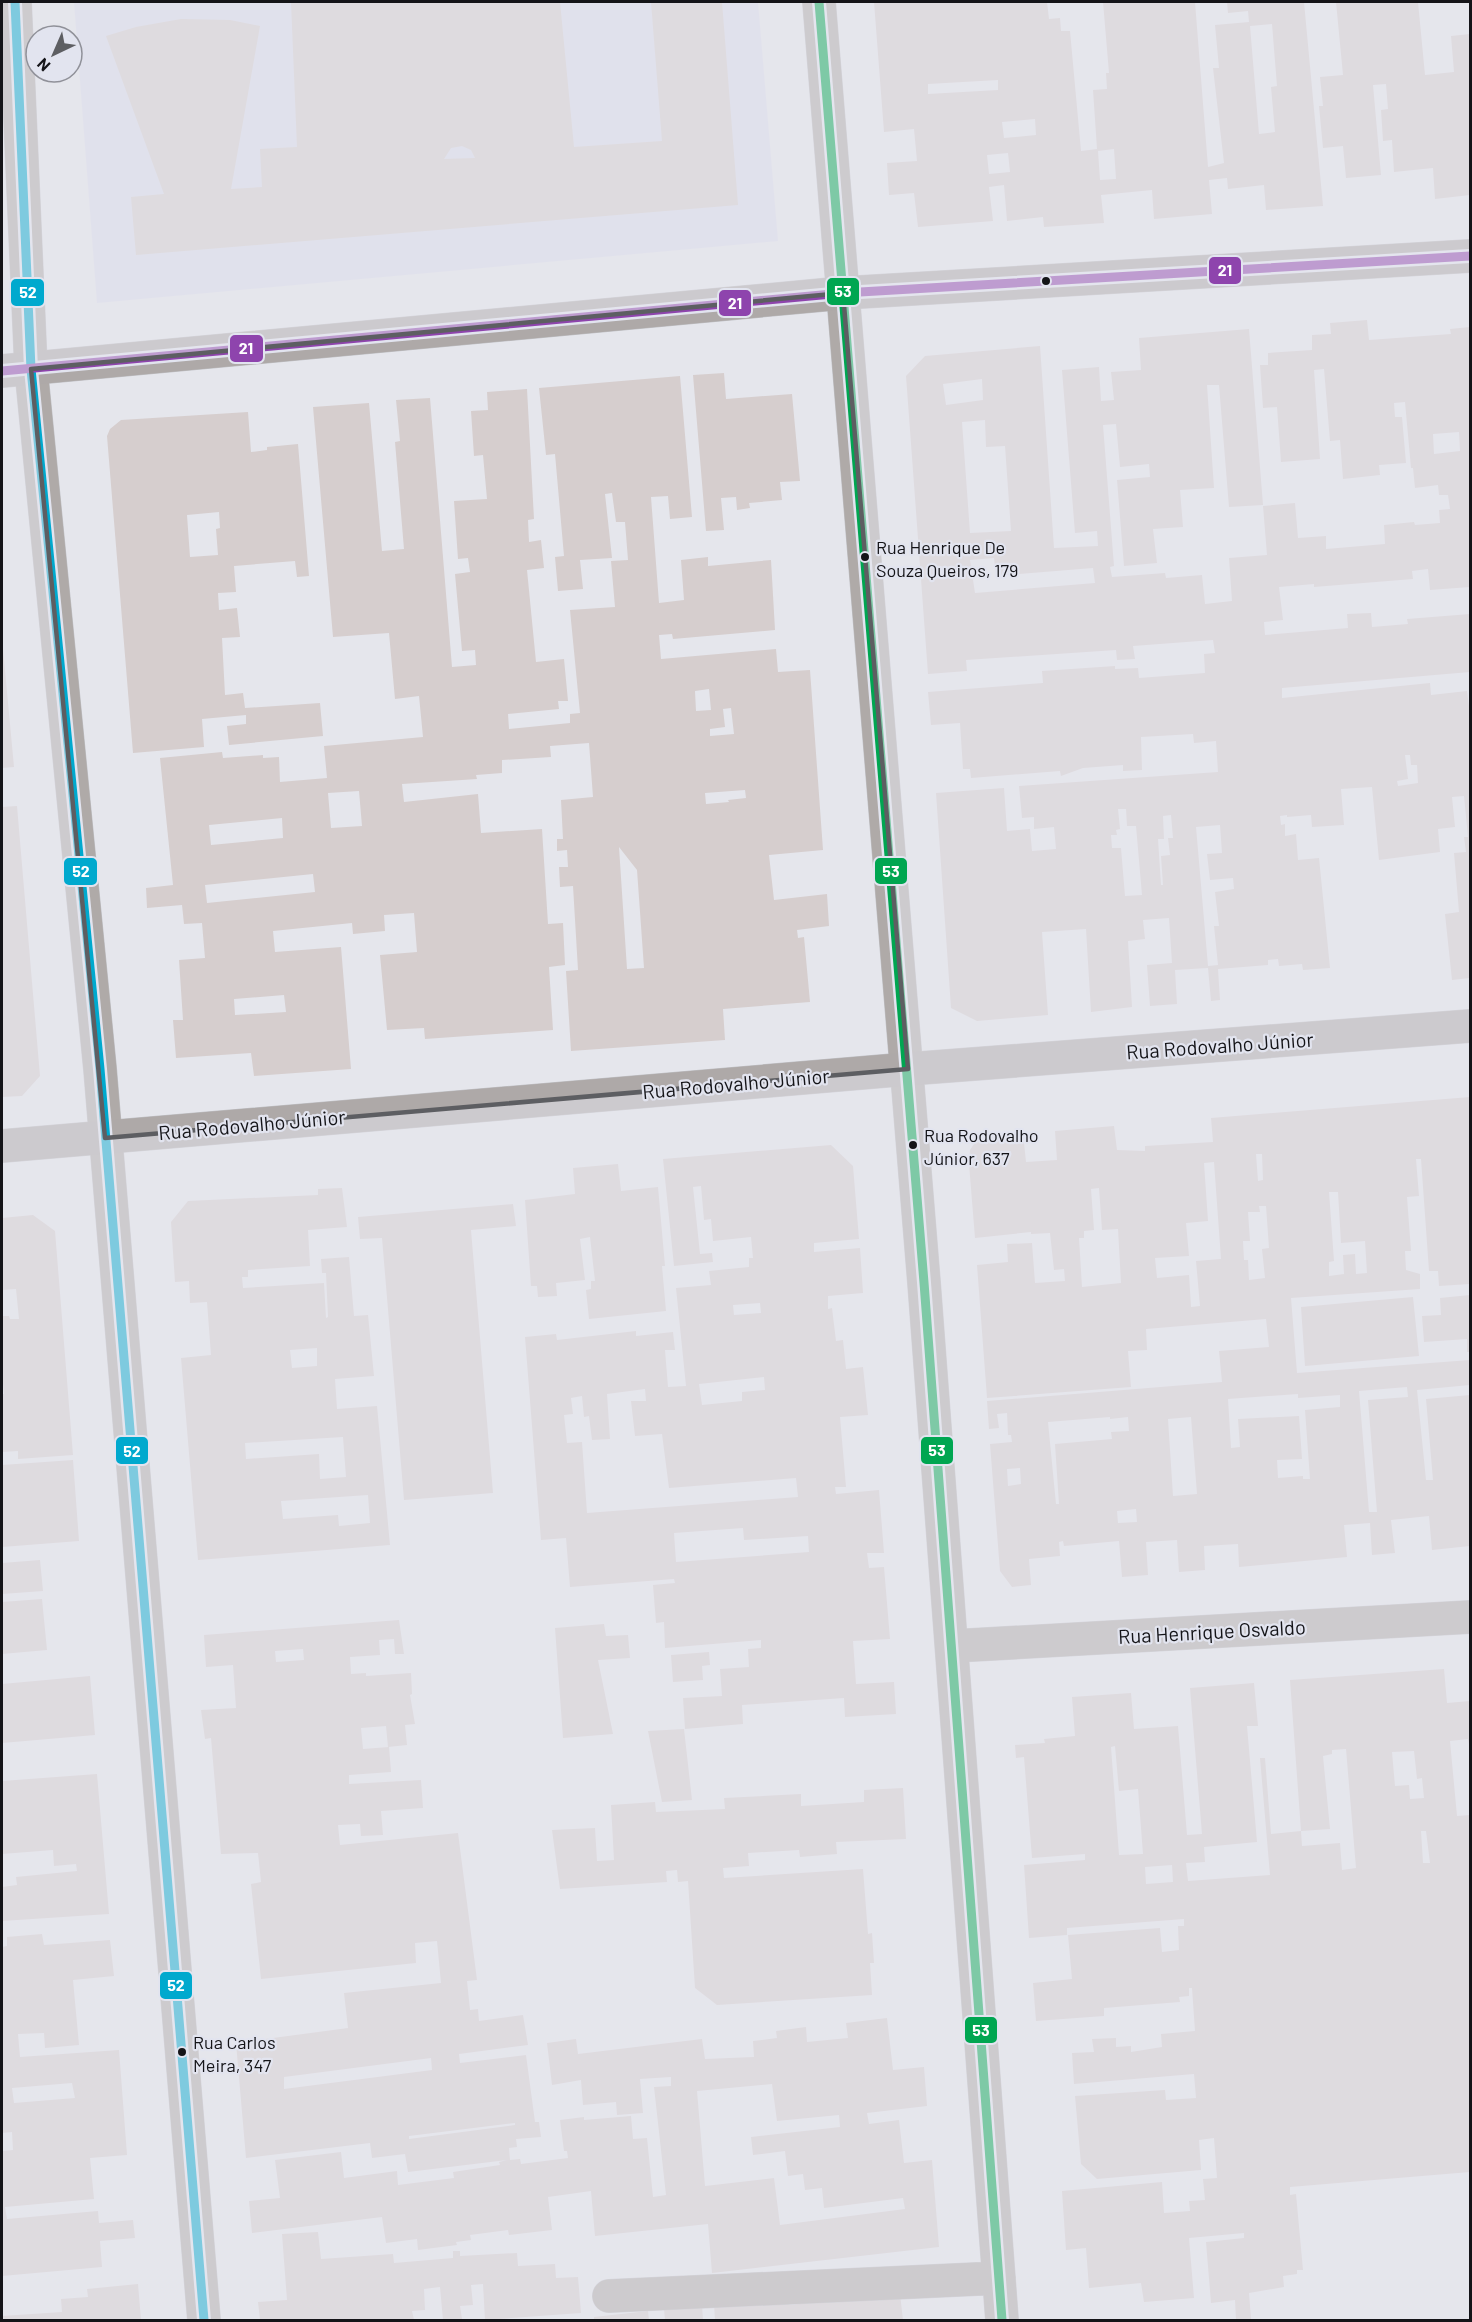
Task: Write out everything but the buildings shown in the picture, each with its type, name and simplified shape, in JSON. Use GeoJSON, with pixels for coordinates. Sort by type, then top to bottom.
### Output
{"type":"FeatureCollection","features":[{"type":"Feature","properties":{"kind":"main road"},"geometry":{"type":"LineString","coordinates":[[16,370],[843,293],[1470,256]]}},
{"type":"Feature","properties":{"kind":"main road","name":"Rua Rodovalho Júnior"},"geometry":{"type":"LineString","coordinates":[[2,1146],[908,1069],[1470,1026]]}},
{"type":"Feature","properties":{"kind":"street"},"geometry":{"type":"LineString","coordinates":[[15,2],[16,370],[105,1138],[204,2320]]}},
{"type":"Feature","properties":{"kind":"street"},"geometry":{"type":"LineString","coordinates":[[819,2],[908,1069],[1002,2320]]}},
{"type":"Feature","properties":{"kind":"street","name":"Rua Henrique Osvaldo"},"geometry":{"type":"LineString","coordinates":[[953,1646],[1470,1617]]}},
{"type":"Feature","properties":{"kind":"street"},"geometry":{"type":"LineString","coordinates":[[609,2296],[999,2278]]}},
{"type":"Feature","properties":{"kind":"highlighted area"},"geometry":{"type":"Polygon","coordinates":[[[843,293],[908,1069],[105,1138],[31,369],[843,293]]]}},
{"type":"Feature","properties":{"kind":"shaded area"},"geometry":{"type":"Polygon","coordinates":[[[74,2],[758,2],[778,241],[97,303],[80,84],[84,84],[84,24],[76,24],[74,2]]]}},
{"type":"Feature","properties":{"kind":"transit line","name":"52"},"geometry":{"type":"LineString","coordinates":[[15,2],[31,369],[100,1069],[204,2320]]}},
{"type":"Feature","properties":{"kind":"transit line","name":"53"},"geometry":{"type":"LineString","coordinates":[[819,2],[937,1450],[1002,2320]]}},
{"type":"Feature","properties":{"kind":"transit line","name":"21"},"geometry":{"type":"LineString","coordinates":[[2,371],[843,293],[1470,256]]}},
{"type":"Feature","properties":{"kind":"place","name":"Rua Henrique De Souza Queiros, 179"},"geometry":{"type":"Point","coordinates":[865,557]}},
{"type":"Feature","properties":{"kind":"place","name":"Rua Rodovalho Júnior, 637"},"geometry":{"type":"Point","coordinates":[913,1145]}},
{"type":"Feature","properties":{"kind":"place","name":"Rua Carlos Meira, 347"},"geometry":{"type":"Point","coordinates":[182,2052]}}]}
